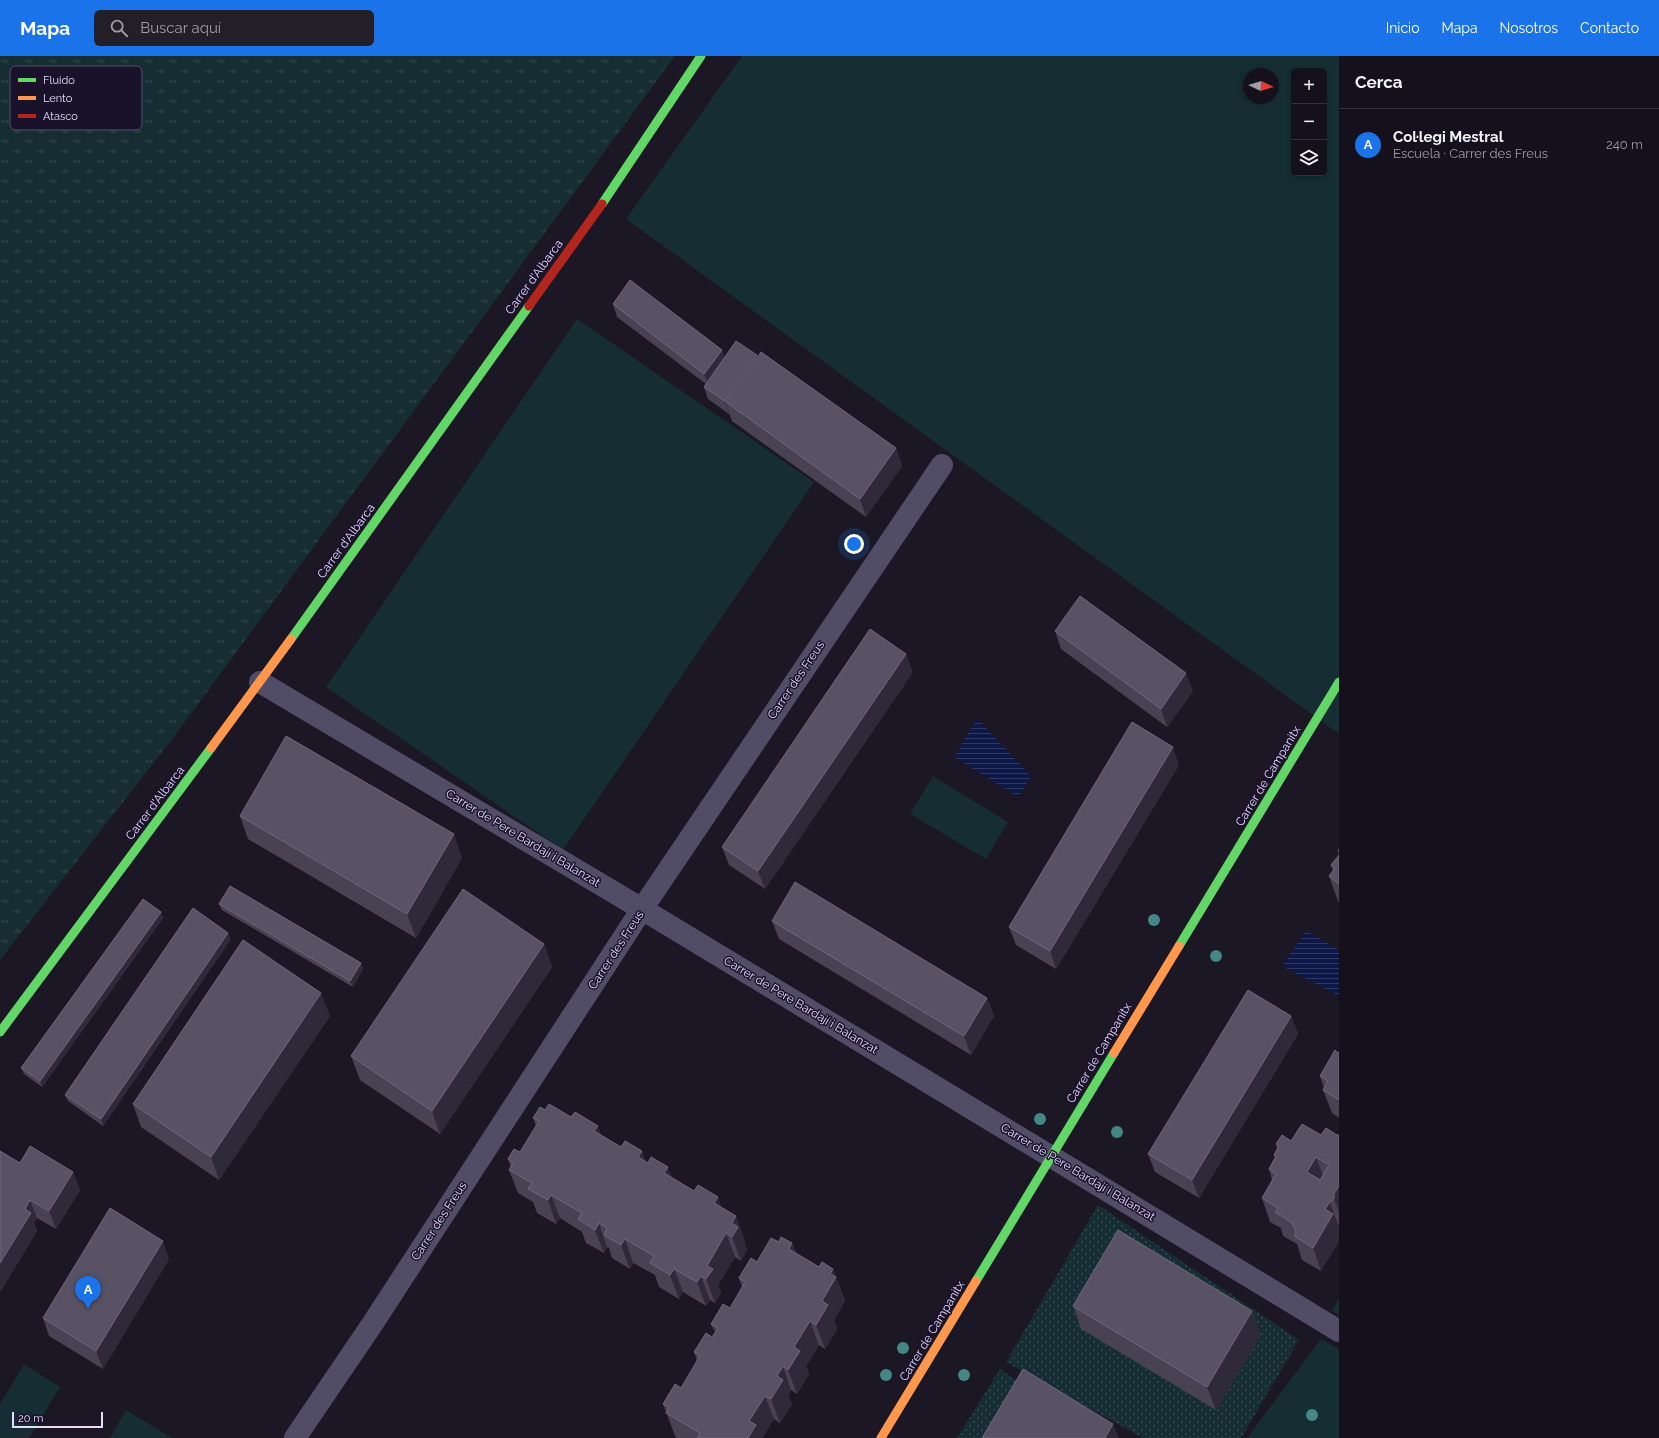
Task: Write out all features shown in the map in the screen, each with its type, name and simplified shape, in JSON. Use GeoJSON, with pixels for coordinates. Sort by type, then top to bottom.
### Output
{"type":"FeatureCollection","features":[{"type":"Feature","properties":{"kind":"street","name":"Carrer d'Albarca"},"geometry":{"type":"LineString","coordinates":[[0,1032],[260,682],[592,218],[701,56]]}},
{"type":"Feature","properties":{"kind":"street","name":"Carrer des Freus"},"geometry":{"type":"LineString","coordinates":[[296,1438],[374,1323],[642,909],[942,465]]}},
{"type":"Feature","properties":{"kind":"street","name":"Carrer de Pere Bardají i Balanzat"},"geometry":{"type":"LineString","coordinates":[[260,682],[642,909],[1339,1331]]}},
{"type":"Feature","properties":{"kind":"street","name":"Carrer de Campanitx"},"geometry":{"type":"LineString","coordinates":[[881,1438],[1339,682]]}},
{"type":"Feature","properties":{"kind":"green space"},"geometry":{"type":"Polygon","coordinates":[[[0,56],[675,56],[176,734],[0,960],[0,56]]]}},
{"type":"Feature","properties":{"kind":"green space"},"geometry":{"type":"Polygon","coordinates":[[[742,56],[1339,56],[1339,734],[626,219],[742,56]]]}},
{"type":"Feature","properties":{"kind":"green space"},"geometry":{"type":"Polygon","coordinates":[[[577,319],[814,482],[563,850],[326,687],[577,319]]]}},
{"type":"Feature","properties":{"kind":"green space"},"geometry":{"type":"Polygon","coordinates":[[[933,776],[1008,822],[986,859],[910,814],[933,776]]]}},
{"type":"Feature","properties":{"kind":"green space"},"geometry":{"type":"Polygon","coordinates":[[[1098,1205],[1299,1340],[1241,1438],[1143,1438],[1006,1362],[1098,1205]]]}},
{"type":"Feature","properties":{"kind":"green space"},"geometry":{"type":"Polygon","coordinates":[[[1339,1298],[1339,1315],[1332,1311],[1339,1298]]]}},
{"type":"Feature","properties":{"kind":"green space"},"geometry":{"type":"Polygon","coordinates":[[[1321,1339],[1339,1349],[1339,1438],[1247,1438],[1321,1339]]]}},
{"type":"Feature","properties":{"kind":"green space"},"geometry":{"type":"Polygon","coordinates":[[[24,1364],[60,1387],[29,1438],[0,1438],[0,1404],[24,1364]]]}},
{"type":"Feature","properties":{"kind":"green space"},"geometry":{"type":"Polygon","coordinates":[[[1000,1369],[1028,1388],[999,1438],[957,1438],[1000,1369]]]}},
{"type":"Feature","properties":{"kind":"green space"},"geometry":{"type":"Polygon","coordinates":[[[126,1410],[172,1438],[110,1438],[126,1410]]]}},
{"type":"Feature","properties":{"kind":"shaded area"},"geometry":{"type":"Polygon","coordinates":[[[977,718],[1031,776],[1019,797],[954,757],[977,718]]]}},
{"type":"Feature","properties":{"kind":"shaded area"},"geometry":{"type":"Polygon","coordinates":[[[1306,931],[1339,950],[1339,996],[1282,966],[1306,931]]]}},
{"type":"Feature","properties":{"kind":"building"},"geometry":{"type":"Polygon","coordinates":[[[630,280],[722,350],[704,374],[613,304],[630,280]]]}},
{"type":"Feature","properties":{"kind":"building"},"geometry":{"type":"Polygon","coordinates":[[[736,341],[757,355],[725,401],[704,387],[736,341]]]}},
{"type":"Feature","properties":{"kind":"building"},"geometry":{"type":"Polygon","coordinates":[[[761,352],[896,448],[860,499],[726,402],[761,352]]]}},
{"type":"Feature","properties":{"kind":"building"},"geometry":{"type":"Polygon","coordinates":[[[1080,596],[1186,673],[1161,709],[1055,631],[1080,596]]]}},
{"type":"Feature","properties":{"kind":"building"},"geometry":{"type":"Polygon","coordinates":[[[870,629],[906,654],[758,871],[722,847],[870,629]]]}},
{"type":"Feature","properties":{"kind":"building"},"geometry":{"type":"Polygon","coordinates":[[[1132,722],[1173,747],[1050,951],[1009,927],[1132,722]]]}},
{"type":"Feature","properties":{"kind":"building"},"geometry":{"type":"Polygon","coordinates":[[[286,736],[454,834],[407,914],[240,816],[286,736]]]}},
{"type":"Feature","properties":{"kind":"building"},"geometry":{"type":"Polygon","coordinates":[[[1339,855],[1339,884],[1329,876],[1335,868],[1331,865],[1339,855]]]}},
{"type":"Feature","properties":{"kind":"building"},"geometry":{"type":"Polygon","coordinates":[[[795,882],[987,998],[964,1036],[772,921],[795,882]]]}},
{"type":"Feature","properties":{"kind":"building"},"geometry":{"type":"Polygon","coordinates":[[[230,886],[361,963],[350,981],[219,904],[230,886]]]}},
{"type":"Feature","properties":{"kind":"building"},"geometry":{"type":"Polygon","coordinates":[[[463,889],[544,944],[432,1111],[351,1056],[463,889]]]}},
{"type":"Feature","properties":{"kind":"building"},"geometry":{"type":"Polygon","coordinates":[[[143,899],[161,912],[40,1081],[21,1068],[143,899]]]}},
{"type":"Feature","properties":{"kind":"building"},"geometry":{"type":"Polygon","coordinates":[[[193,908],[228,933],[101,1119],[65,1095],[193,908]]]}},
{"type":"Feature","properties":{"kind":"building"},"geometry":{"type":"Polygon","coordinates":[[[243,940],[321,993],[211,1157],[133,1104],[243,940]]]}},
{"type":"Feature","properties":{"kind":"building"},"geometry":{"type":"Polygon","coordinates":[[[1248,990],[1291,1016],[1192,1180],[1148,1154],[1248,990]]]}},
{"type":"Feature","properties":{"kind":"building"},"geometry":{"type":"Polygon","coordinates":[[[1335,1050],[1338,1053],[1339,1052],[1339,1100],[1323,1090],[1328,1081],[1320,1076],[1335,1050]]]}},
{"type":"Feature","properties":{"kind":"building"},"geometry":{"type":"Polygon","coordinates":[[[549,1104],[571,1117],[575,1112],[598,1126],[594,1131],[621,1147],[625,1141],[642,1151],[638,1157],[648,1163],[651,1157],[668,1167],[664,1173],[694,1191],[698,1185],[718,1197],[714,1203],[736,1216],[732,1223],[738,1227],[732,1237],[726,1233],[707,1266],[713,1269],[706,1279],[701,1276],[697,1282],[674,1269],[670,1275],[650,1263],[654,1256],[625,1239],[621,1245],[604,1235],[607,1228],[599,1223],[595,1230],[578,1219],[582,1213],[551,1195],[548,1200],[528,1189],[532,1183],[509,1170],[513,1163],[508,1159],[514,1149],[520,1152],[539,1121],[533,1118],[540,1107],[545,1110],[549,1104]]]}},
{"type":"Feature","properties":{"kind":"building"},"geometry":{"type":"Polygon","coordinates":[[[1302,1124],[1321,1135],[1326,1128],[1339,1135],[1339,1186],[1334,1194],[1334,1199],[1325,1209],[1333,1214],[1313,1248],[1294,1236],[1296,1232],[1292,1223],[1275,1212],[1278,1208],[1262,1198],[1276,1174],[1269,1169],[1276,1156],[1274,1155],[1279,1146],[1276,1144],[1282,1135],[1291,1141],[1302,1124]],[[1316,1157],[1307,1172],[1320,1180],[1329,1165],[1316,1157]]]}},
{"type":"Feature","properties":{"kind":"building"},"geometry":{"type":"Polygon","coordinates":[[[30,1146],[73,1172],[49,1211],[30,1200],[25,1209],[31,1213],[0,1263],[0,1151],[20,1163],[30,1146]]]}},
{"type":"Feature","properties":{"kind":"building"},"geometry":{"type":"Polygon","coordinates":[[[110,1208],[163,1241],[96,1351],[43,1318],[110,1208]]]}},
{"type":"Feature","properties":{"kind":"building"},"geometry":{"type":"Polygon","coordinates":[[[1118,1230],[1252,1311],[1207,1387],[1073,1306],[1118,1230]]]}},
{"type":"Feature","properties":{"kind":"building"},"geometry":{"type":"Polygon","coordinates":[[[781,1237],[792,1243],[789,1249],[819,1267],[822,1262],[833,1269],[830,1274],[836,1277],[822,1301],[828,1305],[816,1325],[810,1321],[794,1347],[800,1351],[788,1370],[783,1366],[777,1376],[783,1380],[771,1399],[765,1396],[749,1421],[756,1425],[748,1438],[697,1438],[700,1433],[666,1413],[669,1407],[663,1404],[675,1384],[681,1388],[700,1356],[694,1352],[706,1333],[712,1337],[718,1328],[711,1324],[723,1304],[730,1308],[745,1282],[739,1278],[751,1258],[757,1262],[771,1238],[779,1242],[781,1237]]]}},
{"type":"Feature","properties":{"kind":"building"},"geometry":{"type":"Polygon","coordinates":[[[1023,1369],[1113,1424],[1105,1438],[982,1438],[1023,1369]]]}},
{"type":"Feature","properties":{"kind":"traffic: fast"},"geometry":{"type":"LineString","coordinates":[[602,204],[701,56]]}},
{"type":"Feature","properties":{"kind":"traffic: fast"},"geometry":{"type":"LineString","coordinates":[[291,639],[529,306]]}},
{"type":"Feature","properties":{"kind":"traffic: fast"},"geometry":{"type":"LineString","coordinates":[[1179,946],[1339,682]]}},
{"type":"Feature","properties":{"kind":"traffic: fast"},"geometry":{"type":"LineString","coordinates":[[0,1032],[211,748]]}},
{"type":"Feature","properties":{"kind":"traffic: fast"},"geometry":{"type":"LineString","coordinates":[[976,1281],[1114,1053]]}},
{"type":"Feature","properties":{"kind":"traffic: slow"},"geometry":{"type":"LineString","coordinates":[[211,748],[291,639]]}},
{"type":"Feature","properties":{"kind":"traffic: slow"},"geometry":{"type":"LineString","coordinates":[[1114,1053],[1179,946]]}},
{"type":"Feature","properties":{"kind":"traffic: slow"},"geometry":{"type":"LineString","coordinates":[[881,1438],[976,1281]]}},
{"type":"Feature","properties":{"kind":"traffic: jam"},"geometry":{"type":"LineString","coordinates":[[529,306],[602,204]]}},
{"type":"Feature","properties":{"kind":"place","name":"Col·legi Mestral"},"geometry":{"type":"Point","coordinates":[88,1309]}}]}
